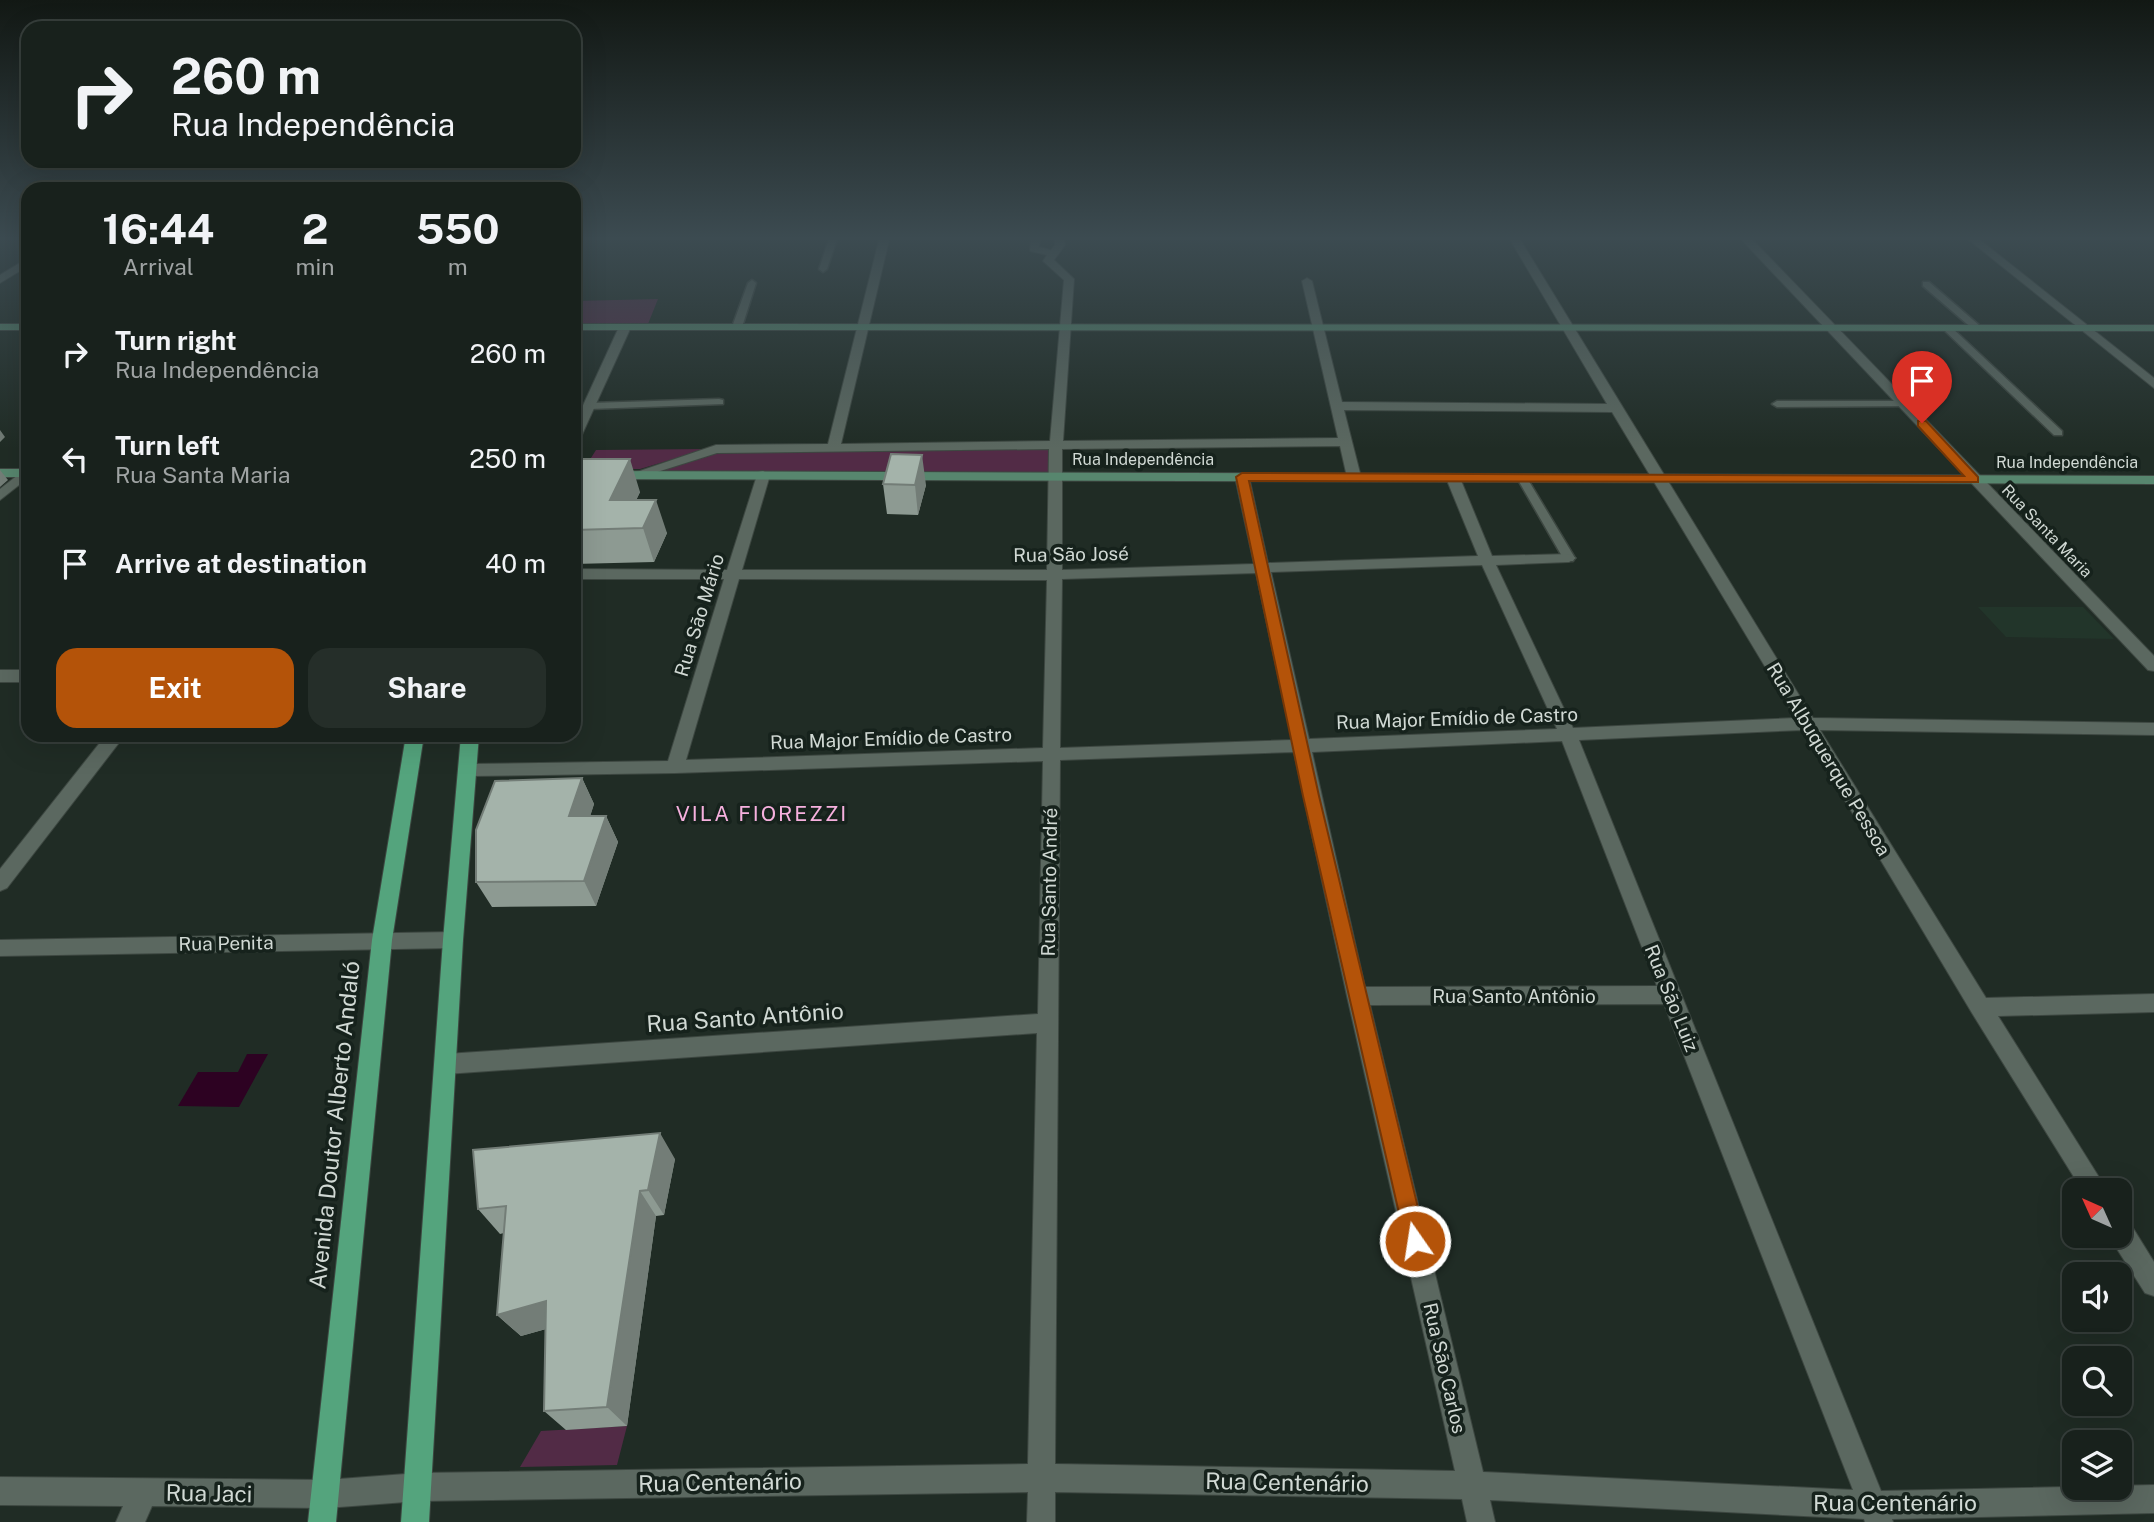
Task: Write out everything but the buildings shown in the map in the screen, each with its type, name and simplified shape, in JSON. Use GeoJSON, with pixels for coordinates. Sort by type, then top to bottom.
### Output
{"type":"FeatureCollection","features":[{"type":"Feature","properties":{"kind":"main road","name":"Avenida Doutor Alberto Andaló"},"geometry":{"type":"LineString","coordinates":[[322,1522],[382,940],[414,742]]}},
{"type":"Feature","properties":{"kind":"main road"},"geometry":{"type":"LineString","coordinates":[[415,1522],[453,940],[470,742]]}},
{"type":"Feature","properties":{"kind":"street"},"geometry":{"type":"LineString","coordinates":[[834,449],[868,307]]}},
{"type":"Feature","properties":{"kind":"street","name":"Rua Santo André"},"geometry":{"type":"LineString","coordinates":[[1041,1522],[1056,444],[1067,307]]}},
{"type":"Feature","properties":{"kind":"street"},"geometry":{"type":"LineString","coordinates":[[1312,307],[1354,477]]}},
{"type":"Feature","properties":{"kind":"street","name":"Rua Albuquerque Pessoa"},"geometry":{"type":"LineString","coordinates":[[1552,307],[1660,478],[1979,1007],[2087,1178]]}},
{"type":"Feature","properties":{"kind":"street","name":"Rua Santa Maria"},"geometry":{"type":"LineString","coordinates":[[1812,307],[1974,480],[2154,666]]}},
{"type":"Feature","properties":{"kind":"street"},"geometry":{"type":"LineString","coordinates":[[2058,307],[2154,384]]}},
{"type":"Feature","properties":{"kind":"street"},"geometry":{"type":"LineString","coordinates":[[0,327],[21,327]]}},
{"type":"Feature","properties":{"kind":"street"},"geometry":{"type":"LineString","coordinates":[[581,327],[2154,328]]}},
{"type":"Feature","properties":{"kind":"street"},"geometry":{"type":"LineString","coordinates":[[581,424],[625,327]]}},
{"type":"Feature","properties":{"kind":"street"},"geometry":{"type":"LineString","coordinates":[[1337,406],[1614,408]]}},
{"type":"Feature","properties":{"kind":"street","name":"Rua Independência"},"geometry":{"type":"LineString","coordinates":[[635,475],[716,449],[1346,442]]}},
{"type":"Feature","properties":{"kind":"street"},"geometry":{"type":"LineString","coordinates":[[0,473],[21,472]]}},
{"type":"Feature","properties":{"kind":"street","name":"Rua Independência"},"geometry":{"type":"LineString","coordinates":[[581,475],[2154,480]]}},
{"type":"Feature","properties":{"kind":"street","name":"Rua São Mário"},"geometry":{"type":"LineString","coordinates":[[675,767],[763,475]]}},
{"type":"Feature","properties":{"kind":"street"},"geometry":{"type":"LineString","coordinates":[[0,496],[21,477]]}},
{"type":"Feature","properties":{"kind":"street","name":"Rua São Carlos"},"geometry":{"type":"LineString","coordinates":[[1242,477],[1300,746],[1480,1522]]}},
{"type":"Feature","properties":{"kind":"street","name":"Rua São Luiz"},"geometry":{"type":"LineString","coordinates":[[1453,478],[1487,561],[1568,735],[1876,1513]]}},
{"type":"Feature","properties":{"kind":"street","name":"Rua São José"},"geometry":{"type":"LineString","coordinates":[[581,574],[1054,575],[1569,558]]}},
{"type":"Feature","properties":{"kind":"street"},"geometry":{"type":"LineString","coordinates":[[0,676],[21,676]]}},
{"type":"Feature","properties":{"kind":"street","name":"Rua Major Emídio de Castro"},"geometry":{"type":"LineString","coordinates":[[469,770],[675,767],[1300,746],[1808,724],[2154,729]]}},
{"type":"Feature","properties":{"kind":"street"},"geometry":{"type":"LineString","coordinates":[[0,883],[111,742]]}},
{"type":"Feature","properties":{"kind":"street","name":"Rua Penita"},"geometry":{"type":"LineString","coordinates":[[0,948],[453,940]]}},
{"type":"Feature","properties":{"kind":"street","name":"Rua Santo Antônio"},"geometry":{"type":"LineString","coordinates":[[1357,996],[1671,995]]}},
{"type":"Feature","properties":{"kind":"street"},"geometry":{"type":"LineString","coordinates":[[1979,1007],[2154,1003]]}},
{"type":"Feature","properties":{"kind":"street","name":"Rua Santo Antônio"},"geometry":{"type":"LineString","coordinates":[[446,1065],[1048,1023]]}},
{"type":"Feature","properties":{"kind":"street"},"geometry":{"type":"LineString","coordinates":[[2131,1248],[2154,1284]]}},
{"type":"Feature","properties":{"kind":"street","name":"Rua Centenário"},"geometry":{"type":"LineString","coordinates":[[419,1487],[1042,1478],[1473,1485],[1876,1513],[2154,1499]]}},
{"type":"Feature","properties":{"kind":"street","name":"Rua Jaci"},"geometry":{"type":"LineString","coordinates":[[0,1491],[326,1494],[419,1487]]}},
{"type":"Feature","properties":{"kind":"street"},"geometry":{"type":"LineString","coordinates":[[130,1522],[144,1492]]}},
{"type":"Feature","properties":{"kind":"lane"},"geometry":{"type":"LineString","coordinates":[[737,327],[744,307]]}},
{"type":"Feature","properties":{"kind":"lane"},"geometry":{"type":"LineString","coordinates":[[1953,307],[1977,328]]}},
{"type":"Feature","properties":{"kind":"lane"},"geometry":{"type":"LineString","coordinates":[[1947,328],[2058,433]]}},
{"type":"Feature","properties":{"kind":"lane"},"geometry":{"type":"LineString","coordinates":[[590,405],[719,402]]}},
{"type":"Feature","properties":{"kind":"lane"},"geometry":{"type":"LineString","coordinates":[[1777,404],[1904,404]]}},
{"type":"Feature","properties":{"kind":"lane"},"geometry":{"type":"LineString","coordinates":[[1522,478],[1569,558]]}},
{"type":"Feature","properties":{"kind":"shaded area"},"geometry":{"type":"Polygon","coordinates":[[[581,307],[655,307],[648,324],[581,324],[581,307]]]}},
{"type":"Feature","properties":{"kind":"shaded area"},"geometry":{"type":"Polygon","coordinates":[[[1055,447],[1057,473],[650,472],[714,452],[1055,447]]]}},
{"type":"Feature","properties":{"kind":"shaded area"},"geometry":{"type":"Polygon","coordinates":[[[707,449],[640,469],[584,469],[596,450],[707,449]]]}},
{"type":"Feature","properties":{"kind":"shaded area"},"geometry":{"type":"Polygon","coordinates":[[[1978,607],[2083,607],[2114,639],[2006,637],[1978,607]]]}},
{"type":"Feature","properties":{"kind":"shaded area"},"geometry":{"type":"Polygon","coordinates":[[[247,1054],[268,1054],[239,1107],[178,1106],[198,1072],[238,1072],[247,1054]]]}},
{"type":"Feature","properties":{"kind":"shaded area"},"geometry":{"type":"Polygon","coordinates":[[[627,1426],[617,1465],[520,1467],[541,1431],[627,1426]]]}},
{"type":"Feature","properties":{"kind":"district","name":"VILA FIOREZZI"},"geometry":{"type":"Point","coordinates":[762,813]}},
{"type":"Feature","properties":{"kind":"route"},"geometry":{"type":"LineString","coordinates":[[1415,1241],[1311,796],[1242,477],[1974,480],[1922,423]]}}]}
